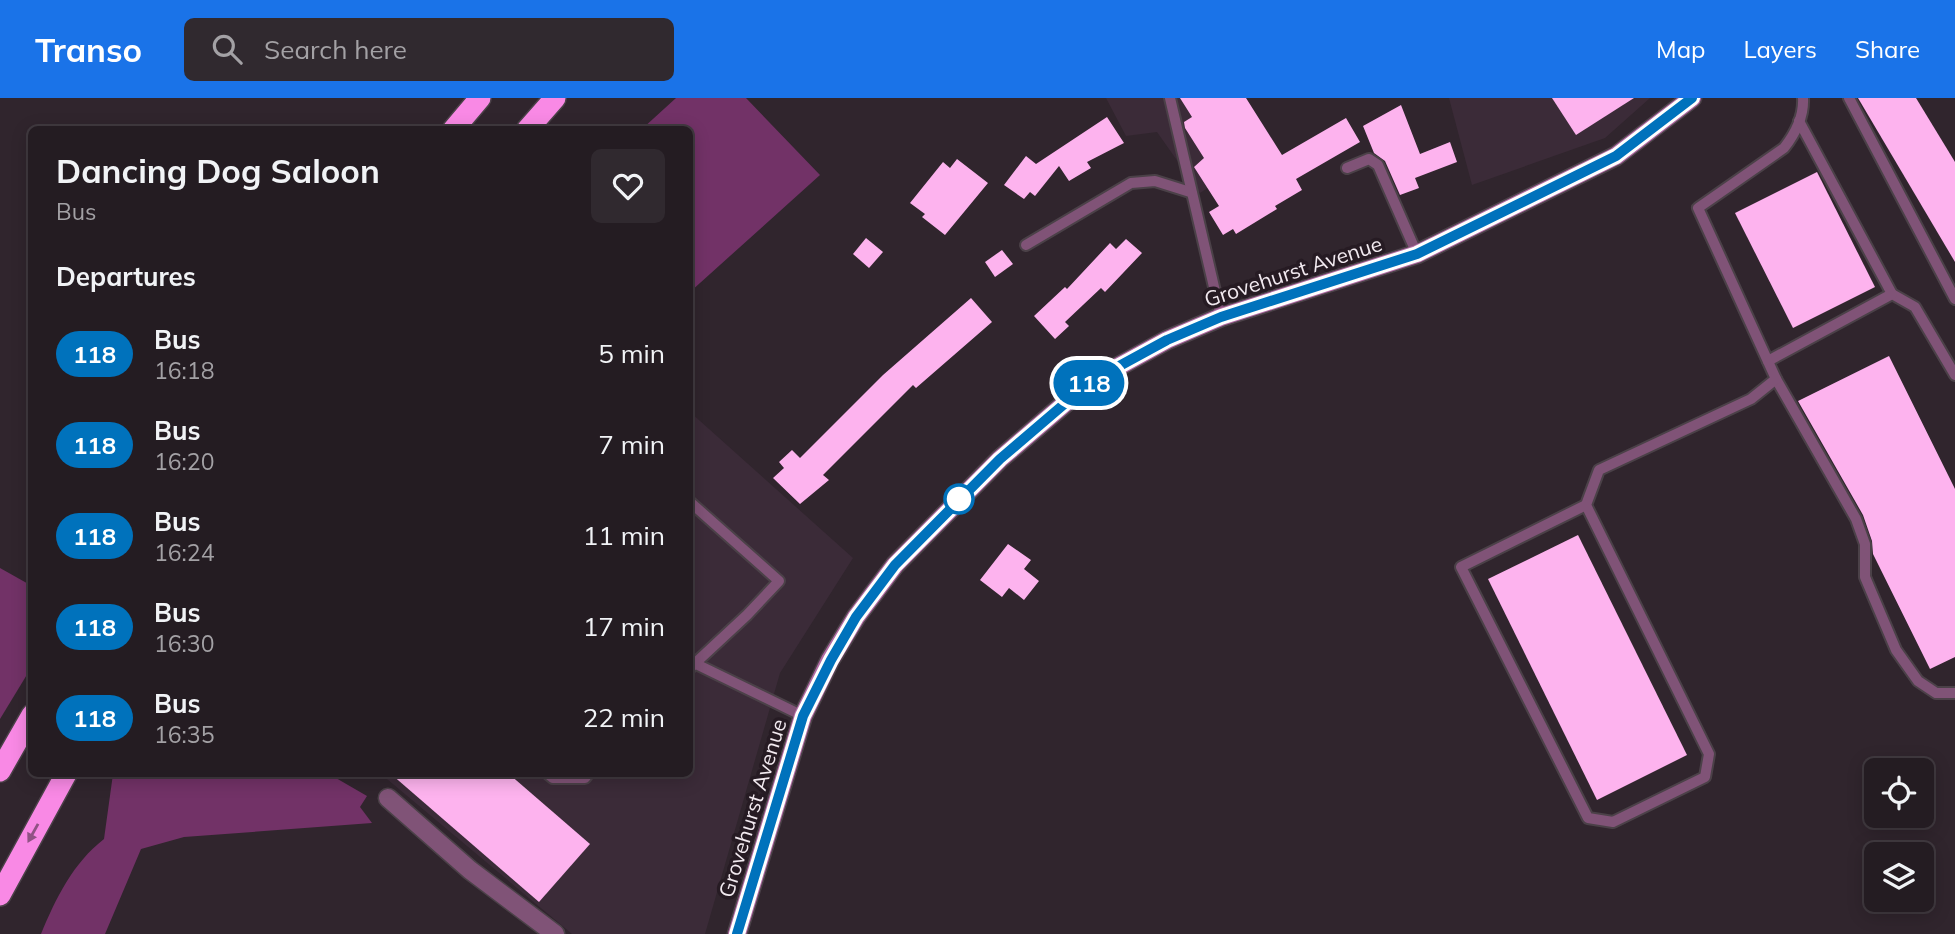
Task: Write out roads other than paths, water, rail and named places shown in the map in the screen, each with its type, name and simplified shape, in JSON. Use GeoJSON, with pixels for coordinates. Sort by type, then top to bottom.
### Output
{"type":"FeatureCollection","features":[{"type":"Feature","properties":{"kind":"highway"},"geometry":{"type":"LineString","coordinates":[[456,126],[480,98]]}},
{"type":"Feature","properties":{"kind":"highway"},"geometry":{"type":"LineString","coordinates":[[530,126],[555,98]]}},
{"type":"Feature","properties":{"kind":"highway"},"geometry":{"type":"LineString","coordinates":[[0,771],[28,722]]}},
{"type":"Feature","properties":{"kind":"highway"},"geometry":{"type":"LineString","coordinates":[[0,895],[64,777]]}},
{"type":"Feature","properties":{"kind":"street","name":"Grovehurst Avenue"},"geometry":{"type":"LineString","coordinates":[[737,934],[803,716],[856,617],[895,565],[963,495],[1090,382],[1167,340],[1221,317],[1417,254],[1616,156],[1681,101]]}},
{"type":"Feature","properties":{"kind":"street"},"geometry":{"type":"LineString","coordinates":[[388,798],[470,870],[555,934]]}},
{"type":"Feature","properties":{"kind":"lane"},"geometry":{"type":"LineString","coordinates":[[1170,98],[1189,192],[1221,317]]}},
{"type":"Feature","properties":{"kind":"lane"},"geometry":{"type":"LineString","coordinates":[[1803,98],[1794,136],[1784,148],[1698,208],[1776,379],[1856,519],[1865,544],[1865,577],[1896,650],[1918,681],[1936,693],[1955,693]]}},
{"type":"Feature","properties":{"kind":"lane"},"geometry":{"type":"LineString","coordinates":[[1849,98],[1955,299]]}},
{"type":"Feature","properties":{"kind":"lane"},"geometry":{"type":"LineString","coordinates":[[1799,121],[1892,294],[1915,307],[1955,375]]}},
{"type":"Feature","properties":{"kind":"lane"},"geometry":{"type":"LineString","coordinates":[[1347,168],[1369,159],[1378,165],[1417,254]]}},
{"type":"Feature","properties":{"kind":"lane"},"geometry":{"type":"LineString","coordinates":[[1026,245],[1131,183],[1155,181],[1189,192]]}},
{"type":"Feature","properties":{"kind":"lane"},"geometry":{"type":"LineString","coordinates":[[1768,361],[1892,294]]}},
{"type":"Feature","properties":{"kind":"lane"},"geometry":{"type":"LineString","coordinates":[[1586,505],[1709,754],[1705,777],[1613,822],[1588,818],[1461,567],[1586,505],[1599,470],[1751,399],[1776,379]]}},
{"type":"Feature","properties":{"kind":"lane"},"geometry":{"type":"LineString","coordinates":[[693,505],[779,581],[693,665]]}},
{"type":"Feature","properties":{"kind":"lane"},"geometry":{"type":"LineString","coordinates":[[693,666],[803,716]]}},
{"type":"Feature","properties":{"kind":"lane"},"geometry":{"type":"LineString","coordinates":[[552,777],[585,777]]}}]}
